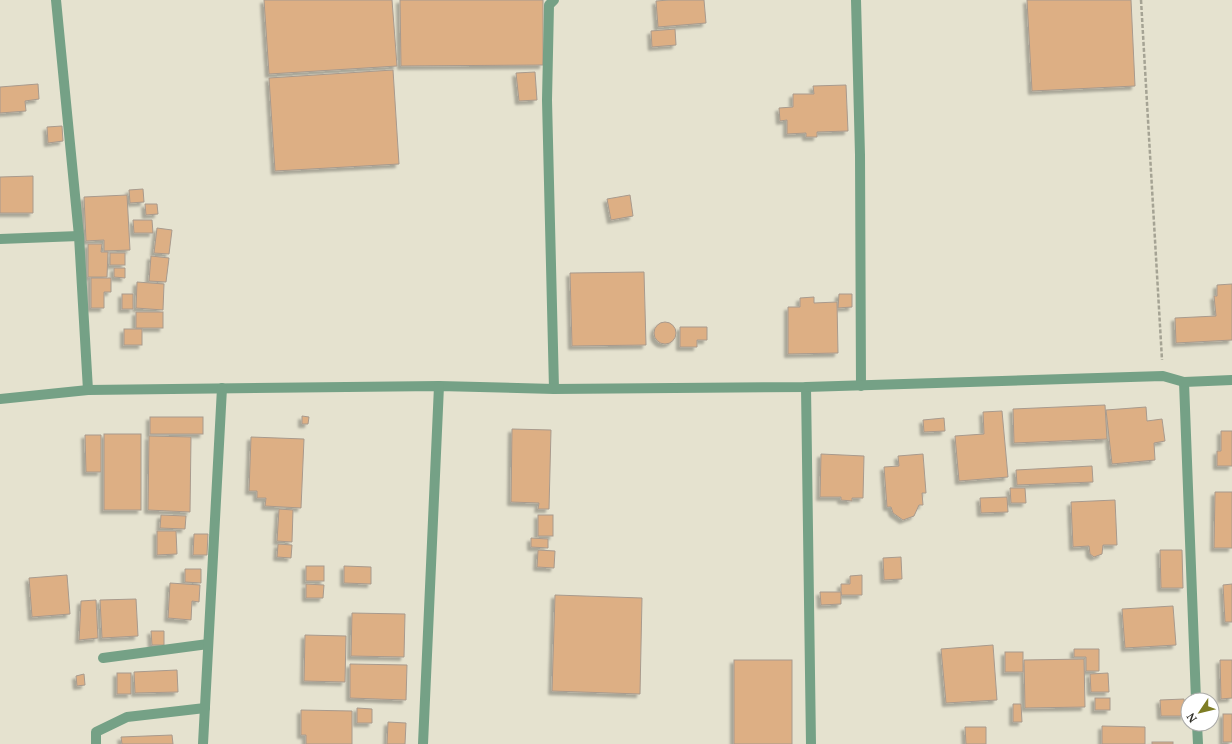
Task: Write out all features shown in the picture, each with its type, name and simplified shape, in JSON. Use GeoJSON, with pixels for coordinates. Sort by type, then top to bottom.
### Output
{"type":"FeatureCollection","features":[{"type":"Feature","properties":{"kind":"street"},"geometry":{"type":"LineString","coordinates":[[56,0],[79,236],[88,390]]}},
{"type":"Feature","properties":{"kind":"street"},"geometry":{"type":"LineString","coordinates":[[554,0],[549,4],[547,100],[554,389]]}},
{"type":"Feature","properties":{"kind":"street"},"geometry":{"type":"LineString","coordinates":[[856,0],[860,155],[861,386]]}},
{"type":"Feature","properties":{"kind":"street"},"geometry":{"type":"LineString","coordinates":[[0,239],[79,236]]}},
{"type":"Feature","properties":{"kind":"street"},"geometry":{"type":"LineString","coordinates":[[0,399],[88,390],[372,388],[439,386],[554,389],[806,387],[1162,376],[1184,382],[1232,380]]}},
{"type":"Feature","properties":{"kind":"street"},"geometry":{"type":"LineString","coordinates":[[1184,382],[1196,692]]}},
{"type":"Feature","properties":{"kind":"street"},"geometry":{"type":"LineString","coordinates":[[423,744],[439,386]]}},
{"type":"Feature","properties":{"kind":"street"},"geometry":{"type":"LineString","coordinates":[[806,387],[811,744]]}},
{"type":"Feature","properties":{"kind":"street"},"geometry":{"type":"LineString","coordinates":[[202,744],[222,388]]}},
{"type":"Feature","properties":{"kind":"street"},"geometry":{"type":"LineString","coordinates":[[103,658],[208,644]]}},
{"type":"Feature","properties":{"kind":"street"},"geometry":{"type":"LineString","coordinates":[[96,744],[96,732],[127,717],[205,708]]}},
{"type":"Feature","properties":{"kind":"street"},"geometry":{"type":"LineString","coordinates":[[1197,732],[1198,744]]}},
{"type":"Feature","properties":{"kind":"path"},"geometry":{"type":"LineString","coordinates":[[1141,0],[1162,376]]}},
{"type":"Feature","properties":{"kind":"building"},"geometry":{"type":"Polygon","coordinates":[[[264,0],[392,0],[397,66],[269,74],[264,0]]]}},
{"type":"Feature","properties":{"kind":"building"},"geometry":{"type":"Polygon","coordinates":[[[400,0],[543,0],[543,65],[401,66],[400,0]]]}},
{"type":"Feature","properties":{"kind":"building"},"geometry":{"type":"Polygon","coordinates":[[[704,0],[706,23],[658,27],[656,1],[704,0]]]}},
{"type":"Feature","properties":{"kind":"building"},"geometry":{"type":"Polygon","coordinates":[[[1027,0],[1131,0],[1135,86],[1032,91],[1027,0]]]}},
{"type":"Feature","properties":{"kind":"building"},"geometry":{"type":"Polygon","coordinates":[[[675,29],[676,45],[652,47],[651,31],[675,29]]]}},
{"type":"Feature","properties":{"kind":"building"},"geometry":{"type":"Polygon","coordinates":[[[393,70],[399,164],[275,171],[269,78],[393,70]]]}},
{"type":"Feature","properties":{"kind":"building"},"geometry":{"type":"Polygon","coordinates":[[[535,72],[537,100],[519,101],[516,73],[535,72]]]}},
{"type":"Feature","properties":{"kind":"building"},"geometry":{"type":"Polygon","coordinates":[[[38,84],[39,99],[25,101],[26,111],[0,113],[0,87],[38,84]]]}},
{"type":"Feature","properties":{"kind":"building"},"geometry":{"type":"Polygon","coordinates":[[[846,85],[848,131],[817,132],[817,137],[806,137],[806,133],[787,134],[787,120],[780,121],[779,108],[793,107],[793,94],[814,94],[813,86],[846,85]]]}},
{"type":"Feature","properties":{"kind":"building"},"geometry":{"type":"Polygon","coordinates":[[[62,126],[63,141],[48,143],[47,127],[62,126]]]}},
{"type":"Feature","properties":{"kind":"building"},"geometry":{"type":"Polygon","coordinates":[[[33,176],[33,213],[0,213],[0,177],[33,176]]]}},
{"type":"Feature","properties":{"kind":"building"},"geometry":{"type":"Polygon","coordinates":[[[143,189],[144,202],[130,203],[129,190],[143,189]]]}},
{"type":"Feature","properties":{"kind":"building"},"geometry":{"type":"Polygon","coordinates":[[[127,195],[130,250],[104,251],[104,240],[86,241],[84,197],[127,195]]]}},
{"type":"Feature","properties":{"kind":"building"},"geometry":{"type":"Polygon","coordinates":[[[630,195],[633,216],[611,220],[607,199],[630,195]]]}},
{"type":"Feature","properties":{"kind":"building"},"geometry":{"type":"Polygon","coordinates":[[[145,204],[157,204],[158,214],[146,215],[145,204]]]}},
{"type":"Feature","properties":{"kind":"building"},"geometry":{"type":"Polygon","coordinates":[[[133,220],[152,220],[153,233],[134,233],[133,220]]]}},
{"type":"Feature","properties":{"kind":"building"},"geometry":{"type":"Polygon","coordinates":[[[157,228],[172,230],[169,254],[154,253],[157,228]]]}},
{"type":"Feature","properties":{"kind":"building"},"geometry":{"type":"Polygon","coordinates":[[[88,244],[102,244],[101,252],[108,252],[107,277],[88,277],[88,244]]]}},
{"type":"Feature","properties":{"kind":"building"},"geometry":{"type":"Polygon","coordinates":[[[110,253],[125,253],[125,265],[110,265],[110,253]]]}},
{"type":"Feature","properties":{"kind":"building"},"geometry":{"type":"Polygon","coordinates":[[[151,256],[169,258],[166,282],[149,281],[151,256]]]}},
{"type":"Feature","properties":{"kind":"building"},"geometry":{"type":"Polygon","coordinates":[[[114,268],[125,268],[125,278],[114,277],[114,268]]]}},
{"type":"Feature","properties":{"kind":"building"},"geometry":{"type":"Polygon","coordinates":[[[644,272],[646,345],[572,346],[570,273],[644,272]]]}},
{"type":"Feature","properties":{"kind":"building"},"geometry":{"type":"Polygon","coordinates":[[[91,278],[111,278],[111,292],[104,292],[104,308],[91,308],[91,278]]]}},
{"type":"Feature","properties":{"kind":"building"},"geometry":{"type":"Polygon","coordinates":[[[137,282],[164,284],[163,310],[136,308],[137,282]]]}},
{"type":"Feature","properties":{"kind":"building"},"geometry":{"type":"Polygon","coordinates":[[[1232,284],[1232,340],[1176,343],[1175,318],[1216,316],[1214,296],[1217,296],[1217,285],[1232,284]]]}},
{"type":"Feature","properties":{"kind":"building"},"geometry":{"type":"Polygon","coordinates":[[[122,294],[133,294],[133,309],[122,309],[122,294]]]}},
{"type":"Feature","properties":{"kind":"building"},"geometry":{"type":"Polygon","coordinates":[[[839,294],[852,294],[852,307],[838,308],[839,294]]]}},
{"type":"Feature","properties":{"kind":"building"},"geometry":{"type":"Polygon","coordinates":[[[814,297],[814,303],[837,302],[838,353],[788,354],[788,307],[800,307],[800,298],[814,297]]]}},
{"type":"Feature","properties":{"kind":"building"},"geometry":{"type":"Polygon","coordinates":[[[136,312],[163,312],[163,328],[136,328],[136,312]]]}},
{"type":"Feature","properties":{"kind":"building"},"geometry":{"type":"Polygon","coordinates":[[[665,322],[673,325],[676,333],[673,341],[665,344],[657,341],[654,333],[657,325],[665,322]]]}},
{"type":"Feature","properties":{"kind":"building"},"geometry":{"type":"Polygon","coordinates":[[[680,327],[707,327],[707,340],[697,340],[697,347],[680,347],[680,327]]]}},
{"type":"Feature","properties":{"kind":"building"},"geometry":{"type":"Polygon","coordinates":[[[124,329],[142,329],[142,345],[124,345],[124,329]]]}},
{"type":"Feature","properties":{"kind":"building"},"geometry":{"type":"Polygon","coordinates":[[[1105,405],[1107,439],[1014,443],[1013,409],[1105,405]]]}},
{"type":"Feature","properties":{"kind":"building"},"geometry":{"type":"Polygon","coordinates":[[[1146,407],[1147,421],[1162,419],[1165,441],[1154,443],[1155,460],[1112,464],[1106,410],[1146,407]]]}},
{"type":"Feature","properties":{"kind":"building"},"geometry":{"type":"Polygon","coordinates":[[[1002,411],[1008,477],[959,481],[955,436],[984,434],[983,412],[1002,411]]]}},
{"type":"Feature","properties":{"kind":"building"},"geometry":{"type":"Polygon","coordinates":[[[302,416],[309,417],[308,424],[302,424],[302,416]]]}},
{"type":"Feature","properties":{"kind":"building"},"geometry":{"type":"Polygon","coordinates":[[[150,417],[203,417],[203,434],[150,434],[150,417]]]}},
{"type":"Feature","properties":{"kind":"building"},"geometry":{"type":"Polygon","coordinates":[[[944,418],[945,431],[924,432],[923,420],[944,418]]]}},
{"type":"Feature","properties":{"kind":"building"},"geometry":{"type":"Polygon","coordinates":[[[512,429],[551,430],[549,509],[538,509],[539,503],[511,502],[512,429]]]}},
{"type":"Feature","properties":{"kind":"building"},"geometry":{"type":"Polygon","coordinates":[[[1221,431],[1232,431],[1232,466],[1217,466],[1217,451],[1221,451],[1221,431]]]}},
{"type":"Feature","properties":{"kind":"building"},"geometry":{"type":"Polygon","coordinates":[[[104,434],[141,434],[141,510],[104,510],[104,434]]]}},
{"type":"Feature","properties":{"kind":"building"},"geometry":{"type":"Polygon","coordinates":[[[85,435],[101,435],[101,472],[86,472],[85,435]]]}},
{"type":"Feature","properties":{"kind":"building"},"geometry":{"type":"Polygon","coordinates":[[[149,436],[191,437],[190,512],[148,510],[149,436]]]}},
{"type":"Feature","properties":{"kind":"building"},"geometry":{"type":"Polygon","coordinates":[[[251,437],[304,439],[301,508],[265,506],[266,498],[257,498],[257,491],[249,491],[251,437]]]}},
{"type":"Feature","properties":{"kind":"building"},"geometry":{"type":"Polygon","coordinates":[[[821,454],[864,456],[863,498],[852,498],[852,501],[841,500],[841,497],[820,497],[821,454]]]}},
{"type":"Feature","properties":{"kind":"building"},"geometry":{"type":"Polygon","coordinates":[[[923,454],[926,493],[922,493],[923,505],[919,505],[914,516],[903,520],[893,513],[891,507],[887,507],[884,467],[899,466],[898,456],[923,454]]]}},
{"type":"Feature","properties":{"kind":"building"},"geometry":{"type":"Polygon","coordinates":[[[1092,466],[1093,482],[1017,485],[1016,470],[1092,466]]]}},
{"type":"Feature","properties":{"kind":"building"},"geometry":{"type":"Polygon","coordinates":[[[1010,488],[1025,488],[1026,503],[1011,503],[1010,488]]]}},
{"type":"Feature","properties":{"kind":"building"},"geometry":{"type":"Polygon","coordinates":[[[1215,492],[1232,492],[1232,548],[1214,548],[1215,492]]]}},
{"type":"Feature","properties":{"kind":"building"},"geometry":{"type":"Polygon","coordinates":[[[1007,497],[1008,512],[981,513],[980,498],[1007,497]]]}},
{"type":"Feature","properties":{"kind":"building"},"geometry":{"type":"Polygon","coordinates":[[[1115,500],[1117,545],[1103,545],[1102,554],[1094,557],[1090,554],[1089,546],[1073,547],[1071,502],[1115,500]]]}},
{"type":"Feature","properties":{"kind":"building"},"geometry":{"type":"Polygon","coordinates":[[[279,509],[293,510],[292,542],[277,541],[279,509]]]}},
{"type":"Feature","properties":{"kind":"building"},"geometry":{"type":"Polygon","coordinates":[[[161,515],[186,516],[185,529],[160,528],[161,515]]]}},
{"type":"Feature","properties":{"kind":"building"},"geometry":{"type":"Polygon","coordinates":[[[538,515],[553,515],[553,536],[538,536],[538,515]]]}},
{"type":"Feature","properties":{"kind":"building"},"geometry":{"type":"Polygon","coordinates":[[[157,531],[176,531],[177,554],[157,555],[157,531]]]}},
{"type":"Feature","properties":{"kind":"building"},"geometry":{"type":"Polygon","coordinates":[[[194,534],[208,534],[207,555],[193,555],[194,534]]]}},
{"type":"Feature","properties":{"kind":"building"},"geometry":{"type":"Polygon","coordinates":[[[531,538],[548,539],[548,548],[531,547],[531,538]]]}},
{"type":"Feature","properties":{"kind":"building"},"geometry":{"type":"Polygon","coordinates":[[[278,544],[292,545],[291,558],[277,557],[278,544]]]}},
{"type":"Feature","properties":{"kind":"building"},"geometry":{"type":"Polygon","coordinates":[[[538,550],[555,551],[554,568],[537,567],[538,550]]]}},
{"type":"Feature","properties":{"kind":"building"},"geometry":{"type":"Polygon","coordinates":[[[1160,550],[1182,550],[1183,588],[1161,588],[1160,550]]]}},
{"type":"Feature","properties":{"kind":"building"},"geometry":{"type":"Polygon","coordinates":[[[901,557],[902,579],[884,580],[883,558],[901,557]]]}},
{"type":"Feature","properties":{"kind":"building"},"geometry":{"type":"Polygon","coordinates":[[[306,566],[324,566],[324,581],[306,581],[306,566]]]}},
{"type":"Feature","properties":{"kind":"building"},"geometry":{"type":"Polygon","coordinates":[[[344,566],[371,567],[371,584],[344,583],[344,566]]]}},
{"type":"Feature","properties":{"kind":"building"},"geometry":{"type":"Polygon","coordinates":[[[185,569],[201,569],[201,583],[185,582],[185,569]]]}},
{"type":"Feature","properties":{"kind":"building"},"geometry":{"type":"Polygon","coordinates":[[[67,575],[70,614],[32,617],[29,578],[67,575]]]}},
{"type":"Feature","properties":{"kind":"building"},"geometry":{"type":"Polygon","coordinates":[[[862,575],[862,595],[841,595],[841,584],[850,584],[850,576],[862,575]]]}},
{"type":"Feature","properties":{"kind":"building"},"geometry":{"type":"Polygon","coordinates":[[[170,583],[200,585],[199,602],[192,601],[191,620],[168,618],[170,583]]]}},
{"type":"Feature","properties":{"kind":"building"},"geometry":{"type":"Polygon","coordinates":[[[306,584],[324,585],[323,598],[306,598],[306,584]]]}},
{"type":"Feature","properties":{"kind":"building"},"geometry":{"type":"Polygon","coordinates":[[[1232,584],[1232,622],[1225,622],[1223,585],[1232,584]]]}},
{"type":"Feature","properties":{"kind":"building"},"geometry":{"type":"Polygon","coordinates":[[[820,592],[841,592],[841,604],[821,605],[820,592]]]}},
{"type":"Feature","properties":{"kind":"building"},"geometry":{"type":"Polygon","coordinates":[[[555,595],[642,598],[640,694],[552,691],[555,595]]]}},
{"type":"Feature","properties":{"kind":"building"},"geometry":{"type":"Polygon","coordinates":[[[136,599],[138,636],[102,638],[100,600],[136,599]]]}},
{"type":"Feature","properties":{"kind":"building"},"geometry":{"type":"Polygon","coordinates":[[[96,600],[98,638],[79,640],[81,601],[96,600]]]}},
{"type":"Feature","properties":{"kind":"building"},"geometry":{"type":"Polygon","coordinates":[[[1173,606],[1176,645],[1125,648],[1122,609],[1173,606]]]}},
{"type":"Feature","properties":{"kind":"building"},"geometry":{"type":"Polygon","coordinates":[[[352,613],[405,614],[404,657],[351,656],[352,613]]]}},
{"type":"Feature","properties":{"kind":"building"},"geometry":{"type":"Polygon","coordinates":[[[151,631],[164,631],[164,645],[152,645],[151,631]]]}},
{"type":"Feature","properties":{"kind":"building"},"geometry":{"type":"Polygon","coordinates":[[[305,635],[346,636],[345,682],[304,681],[305,635]]]}},
{"type":"Feature","properties":{"kind":"building"},"geometry":{"type":"Polygon","coordinates":[[[993,645],[997,700],[946,703],[941,649],[993,645]]]}},
{"type":"Feature","properties":{"kind":"building"},"geometry":{"type":"Polygon","coordinates":[[[1074,649],[1099,649],[1099,671],[1086,671],[1086,657],[1074,657],[1074,649]]]}},
{"type":"Feature","properties":{"kind":"building"},"geometry":{"type":"Polygon","coordinates":[[[1005,652],[1023,652],[1023,672],[1005,672],[1005,652]]]}},
{"type":"Feature","properties":{"kind":"building"},"geometry":{"type":"Polygon","coordinates":[[[1084,659],[1085,707],[1025,708],[1024,660],[1084,659]]]}},
{"type":"Feature","properties":{"kind":"building"},"geometry":{"type":"Polygon","coordinates":[[[734,660],[792,660],[792,744],[734,744],[734,660]]]}},
{"type":"Feature","properties":{"kind":"building"},"geometry":{"type":"Polygon","coordinates":[[[1220,660],[1232,660],[1232,698],[1221,699],[1220,660]]]}},
{"type":"Feature","properties":{"kind":"building"},"geometry":{"type":"Polygon","coordinates":[[[350,664],[407,665],[406,700],[350,698],[350,664]]]}},
{"type":"Feature","properties":{"kind":"building"},"geometry":{"type":"Polygon","coordinates":[[[177,670],[178,692],[135,693],[134,672],[177,670]]]}},
{"type":"Feature","properties":{"kind":"building"},"geometry":{"type":"Polygon","coordinates":[[[117,673],[131,673],[131,694],[117,694],[117,673]]]}},
{"type":"Feature","properties":{"kind":"building"},"geometry":{"type":"Polygon","coordinates":[[[1108,673],[1109,692],[1091,692],[1090,674],[1108,673]]]}},
{"type":"Feature","properties":{"kind":"building"},"geometry":{"type":"Polygon","coordinates":[[[84,674],[85,685],[77,686],[76,676],[84,674]]]}},
{"type":"Feature","properties":{"kind":"building"},"geometry":{"type":"Polygon","coordinates":[[[1095,698],[1110,698],[1110,710],[1095,710],[1095,698]]]}},
{"type":"Feature","properties":{"kind":"building"},"geometry":{"type":"Polygon","coordinates":[[[1180,699],[1180,716],[1161,716],[1160,700],[1180,699]]]}},
{"type":"Feature","properties":{"kind":"building"},"geometry":{"type":"Polygon","coordinates":[[[1013,704],[1021,704],[1022,722],[1013,722],[1013,704]]]}},
{"type":"Feature","properties":{"kind":"building"},"geometry":{"type":"Polygon","coordinates":[[[357,708],[372,709],[372,723],[357,723],[357,708]]]}},
{"type":"Feature","properties":{"kind":"building"},"geometry":{"type":"Polygon","coordinates":[[[301,710],[352,711],[352,744],[306,744],[306,735],[301,735],[301,710]]]}},
{"type":"Feature","properties":{"kind":"building"},"geometry":{"type":"Polygon","coordinates":[[[1223,714],[1232,714],[1232,742],[1223,742],[1223,714]]]}},
{"type":"Feature","properties":{"kind":"building"},"geometry":{"type":"Polygon","coordinates":[[[388,722],[406,723],[405,744],[387,744],[388,722]]]}},
{"type":"Feature","properties":{"kind":"building"},"geometry":{"type":"Polygon","coordinates":[[[1102,726],[1145,727],[1145,744],[1102,744],[1102,726]]]}},
{"type":"Feature","properties":{"kind":"building"},"geometry":{"type":"Polygon","coordinates":[[[965,727],[986,727],[986,744],[966,744],[965,727]]]}},
{"type":"Feature","properties":{"kind":"building"},"geometry":{"type":"Polygon","coordinates":[[[172,735],[173,744],[122,744],[121,737],[172,735]]]}},
{"type":"Feature","properties":{"kind":"building"},"geometry":{"type":"Polygon","coordinates":[[[1152,742],[1173,742],[1173,744],[1152,744],[1152,742]]]}}]}
